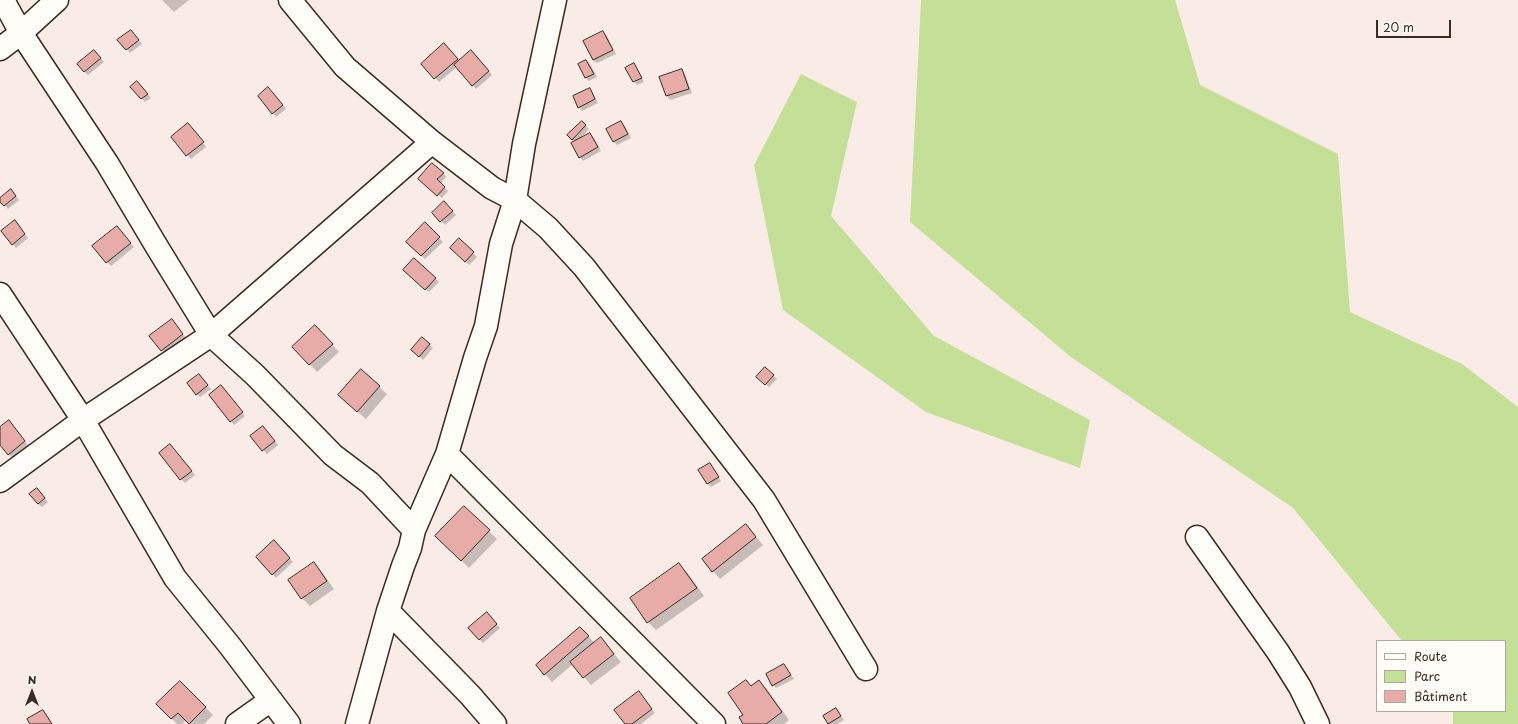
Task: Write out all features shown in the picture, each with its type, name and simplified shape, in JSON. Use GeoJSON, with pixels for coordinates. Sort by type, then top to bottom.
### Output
{"type":"FeatureCollection","features":[{"type":"Feature","properties":{"kind":"street"},"geometry":{"type":"LineString","coordinates":[[3,0],[21,33],[107,163],[156,247],[212,335],[255,375],[333,455],[370,483],[414,530]]}},
{"type":"Feature","properties":{"kind":"street"},"geometry":{"type":"LineString","coordinates":[[0,49],[21,33],[58,0]]}},
{"type":"Feature","properties":{"kind":"street"},"geometry":{"type":"LineString","coordinates":[[290,0],[345,67],[432,142],[492,188],[515,200],[548,228],[584,267],[764,500],[866,669]]}},
{"type":"Feature","properties":{"kind":"street"},"geometry":{"type":"LineString","coordinates":[[357,724],[388,611],[410,548],[414,530],[447,454],[486,326],[501,244],[515,200],[524,144],[555,0]]}},
{"type":"Feature","properties":{"kind":"street"},"geometry":{"type":"LineString","coordinates":[[0,481],[83,420],[212,335],[432,142]]}},
{"type":"Feature","properties":{"kind":"street"},"geometry":{"type":"LineString","coordinates":[[0,294],[83,420],[175,578],[289,724]]}},
{"type":"Feature","properties":{"kind":"street"},"geometry":{"type":"LineString","coordinates":[[447,454],[714,724]]}},
{"type":"Feature","properties":{"kind":"street"},"geometry":{"type":"LineString","coordinates":[[1197,537],[1278,652],[1300,687],[1318,724]]}},
{"type":"Feature","properties":{"kind":"street"},"geometry":{"type":"LineString","coordinates":[[388,611],[470,695],[495,724]]}},
{"type":"Feature","properties":{"kind":"street"},"geometry":{"type":"LineString","coordinates":[[237,724],[271,700]]}},
{"type":"Feature","properties":{"kind":"green space"},"geometry":{"type":"Polygon","coordinates":[[[921,0],[1175,0],[1200,85],[1338,154],[1350,312],[1462,364],[1518,407],[1518,724],[1453,724],[1453,712],[1506,712],[1506,640],[1401,640],[1293,508],[1071,357],[910,222],[921,0]]]}},
{"type":"Feature","properties":{"kind":"green space"},"geometry":{"type":"Polygon","coordinates":[[[801,74],[857,102],[831,216],[934,336],[1090,420],[1080,468],[926,412],[783,310],[754,165],[801,74]]]}},
{"type":"Feature","properties":{"kind":"building"},"geometry":{"type":"Polygon","coordinates":[[[131,30],[139,40],[126,50],[117,40],[131,30]]]}},
{"type":"Feature","properties":{"kind":"building"},"geometry":{"type":"Polygon","coordinates":[[[603,31],[613,50],[593,60],[583,41],[603,31]]]}},
{"type":"Feature","properties":{"kind":"building"},"geometry":{"type":"Polygon","coordinates":[[[444,43],[458,59],[434,79],[421,64],[444,43]]]}},
{"type":"Feature","properties":{"kind":"building"},"geometry":{"type":"Polygon","coordinates":[[[94,50],[101,58],[84,72],[77,64],[94,50]]]}},
{"type":"Feature","properties":{"kind":"building"},"geometry":{"type":"Polygon","coordinates":[[[471,50],[489,71],[472,86],[454,65],[471,50]]]}},
{"type":"Feature","properties":{"kind":"building"},"geometry":{"type":"Polygon","coordinates":[[[586,60],[594,74],[585,78],[578,64],[586,60]]]}},
{"type":"Feature","properties":{"kind":"building"},"geometry":{"type":"Polygon","coordinates":[[[634,63],[642,78],[633,82],[625,68],[634,63]]]}},
{"type":"Feature","properties":{"kind":"building"},"geometry":{"type":"Polygon","coordinates":[[[682,69],[689,89],[666,96],[659,77],[682,69]]]}},
{"type":"Feature","properties":{"kind":"building"},"geometry":{"type":"Polygon","coordinates":[[[137,81],[148,94],[141,99],[130,87],[137,81]]]}},
{"type":"Feature","properties":{"kind":"building"},"geometry":{"type":"Polygon","coordinates":[[[268,87],[283,105],[272,114],[258,96],[268,87]]]}},
{"type":"Feature","properties":{"kind":"building"},"geometry":{"type":"Polygon","coordinates":[[[590,88],[595,99],[578,108],[573,96],[590,88]]]}},
{"type":"Feature","properties":{"kind":"building"},"geometry":{"type":"Polygon","coordinates":[[[582,121],[586,125],[572,140],[567,135],[582,121]]]}},
{"type":"Feature","properties":{"kind":"building"},"geometry":{"type":"Polygon","coordinates":[[[621,121],[628,134],[613,142],[606,129],[621,121]]]}},
{"type":"Feature","properties":{"kind":"building"},"geometry":{"type":"Polygon","coordinates":[[[188,123],[204,142],[186,156],[171,137],[188,123]]]}},
{"type":"Feature","properties":{"kind":"building"},"geometry":{"type":"Polygon","coordinates":[[[590,133],[598,147],[579,158],[571,143],[590,133]]]}},
{"type":"Feature","properties":{"kind":"building"},"geometry":{"type":"Polygon","coordinates":[[[432,163],[444,173],[437,179],[445,187],[437,196],[418,179],[432,163]]]}},
{"type":"Feature","properties":{"kind":"building"},"geometry":{"type":"Polygon","coordinates":[[[11,189],[16,196],[4,206],[0,202],[0,198],[11,189]]]}},
{"type":"Feature","properties":{"kind":"building"},"geometry":{"type":"Polygon","coordinates":[[[444,201],[453,211],[440,222],[432,213],[444,201]]]}},
{"type":"Feature","properties":{"kind":"building"},"geometry":{"type":"Polygon","coordinates":[[[15,220],[25,234],[12,245],[1,231],[15,220]]]}},
{"type":"Feature","properties":{"kind":"building"},"geometry":{"type":"Polygon","coordinates":[[[425,222],[440,237],[421,256],[406,242],[425,222]]]}},
{"type":"Feature","properties":{"kind":"building"},"geometry":{"type":"Polygon","coordinates":[[[117,226],[131,243],[106,263],[92,246],[117,226]]]}},
{"type":"Feature","properties":{"kind":"building"},"geometry":{"type":"Polygon","coordinates":[[[459,238],[474,252],[465,262],[450,248],[459,238]]]}},
{"type":"Feature","properties":{"kind":"building"},"geometry":{"type":"Polygon","coordinates":[[[414,258],[436,278],[425,290],[403,270],[414,258]]]}},
{"type":"Feature","properties":{"kind":"building"},"geometry":{"type":"Polygon","coordinates":[[[172,319],[183,334],[161,351],[149,336],[172,319]]]}},
{"type":"Feature","properties":{"kind":"building"},"geometry":{"type":"Polygon","coordinates":[[[315,325],[333,344],[309,365],[292,347],[315,325]]]}},
{"type":"Feature","properties":{"kind":"building"},"geometry":{"type":"Polygon","coordinates":[[[422,337],[430,344],[419,357],[411,350],[422,337]]]}},
{"type":"Feature","properties":{"kind":"building"},"geometry":{"type":"Polygon","coordinates":[[[765,367],[774,375],[765,385],[756,377],[765,367]]]}},
{"type":"Feature","properties":{"kind":"building"},"geometry":{"type":"Polygon","coordinates":[[[361,369],[380,386],[357,412],[338,395],[361,369]]]}},
{"type":"Feature","properties":{"kind":"building"},"geometry":{"type":"Polygon","coordinates":[[[199,374],[208,385],[196,395],[187,383],[199,374]]]}},
{"type":"Feature","properties":{"kind":"building"},"geometry":{"type":"Polygon","coordinates":[[[221,385],[243,412],[230,422],[209,395],[221,385]]]}},
{"type":"Feature","properties":{"kind":"building"},"geometry":{"type":"Polygon","coordinates":[[[9,420],[25,441],[8,455],[0,445],[0,427],[9,420]]]}},
{"type":"Feature","properties":{"kind":"building"},"geometry":{"type":"Polygon","coordinates":[[[263,426],[275,441],[262,451],[250,436],[263,426]]]}},
{"type":"Feature","properties":{"kind":"building"},"geometry":{"type":"Polygon","coordinates":[[[170,444],[192,471],[180,480],[159,453],[170,444]]]}},
{"type":"Feature","properties":{"kind":"building"},"geometry":{"type":"Polygon","coordinates":[[[710,463],[719,477],[707,484],[698,470],[710,463]]]}},
{"type":"Feature","properties":{"kind":"building"},"geometry":{"type":"Polygon","coordinates":[[[37,488],[45,498],[38,504],[29,494],[37,488]]]}},
{"type":"Feature","properties":{"kind":"building"},"geometry":{"type":"Polygon","coordinates":[[[464,506],[490,530],[461,561],[435,536],[464,506]]]}},
{"type":"Feature","properties":{"kind":"building"},"geometry":{"type":"Polygon","coordinates":[[[746,524],[756,537],[712,572],[702,559],[746,524]]]}},
{"type":"Feature","properties":{"kind":"building"},"geometry":{"type":"Polygon","coordinates":[[[274,540],[290,558],[272,575],[256,557],[274,540]]]}},
{"type":"Feature","properties":{"kind":"building"},"geometry":{"type":"Polygon","coordinates":[[[314,562],[327,581],[301,599],[288,580],[314,562]]]}},
{"type":"Feature","properties":{"kind":"building"},"geometry":{"type":"Polygon","coordinates":[[[679,563],[697,588],[647,623],[630,598],[679,563]]]}},
{"type":"Feature","properties":{"kind":"building"},"geometry":{"type":"Polygon","coordinates":[[[487,612],[497,624],[479,640],[468,628],[487,612]]]}},
{"type":"Feature","properties":{"kind":"building"},"geometry":{"type":"Polygon","coordinates":[[[580,627],[589,636],[544,675],[536,665],[580,627]]]}},
{"type":"Feature","properties":{"kind":"building"},"geometry":{"type":"Polygon","coordinates":[[[601,637],[614,654],[583,678],[570,662],[601,637]]]}},
{"type":"Feature","properties":{"kind":"building"},"geometry":{"type":"Polygon","coordinates":[[[784,664],[791,675],[772,686],[766,674],[784,664]]]}},
{"type":"Feature","properties":{"kind":"building"},"geometry":{"type":"Polygon","coordinates":[[[746,680],[751,686],[759,680],[782,712],[766,724],[743,724],[739,717],[743,715],[728,693],[746,680]]]}},
{"type":"Feature","properties":{"kind":"building"},"geometry":{"type":"Polygon","coordinates":[[[180,681],[206,707],[189,724],[178,713],[171,719],[156,704],[180,681]]]}},
{"type":"Feature","properties":{"kind":"building"},"geometry":{"type":"Polygon","coordinates":[[[639,691],[652,709],[632,724],[625,724],[614,710],[639,691]]]}},
{"type":"Feature","properties":{"kind":"building"},"geometry":{"type":"Polygon","coordinates":[[[836,708],[841,716],[828,724],[823,716],[836,708]]]}},
{"type":"Feature","properties":{"kind":"building"},"geometry":{"type":"Polygon","coordinates":[[[43,710],[52,724],[30,724],[27,719],[43,710]]]}}]}
